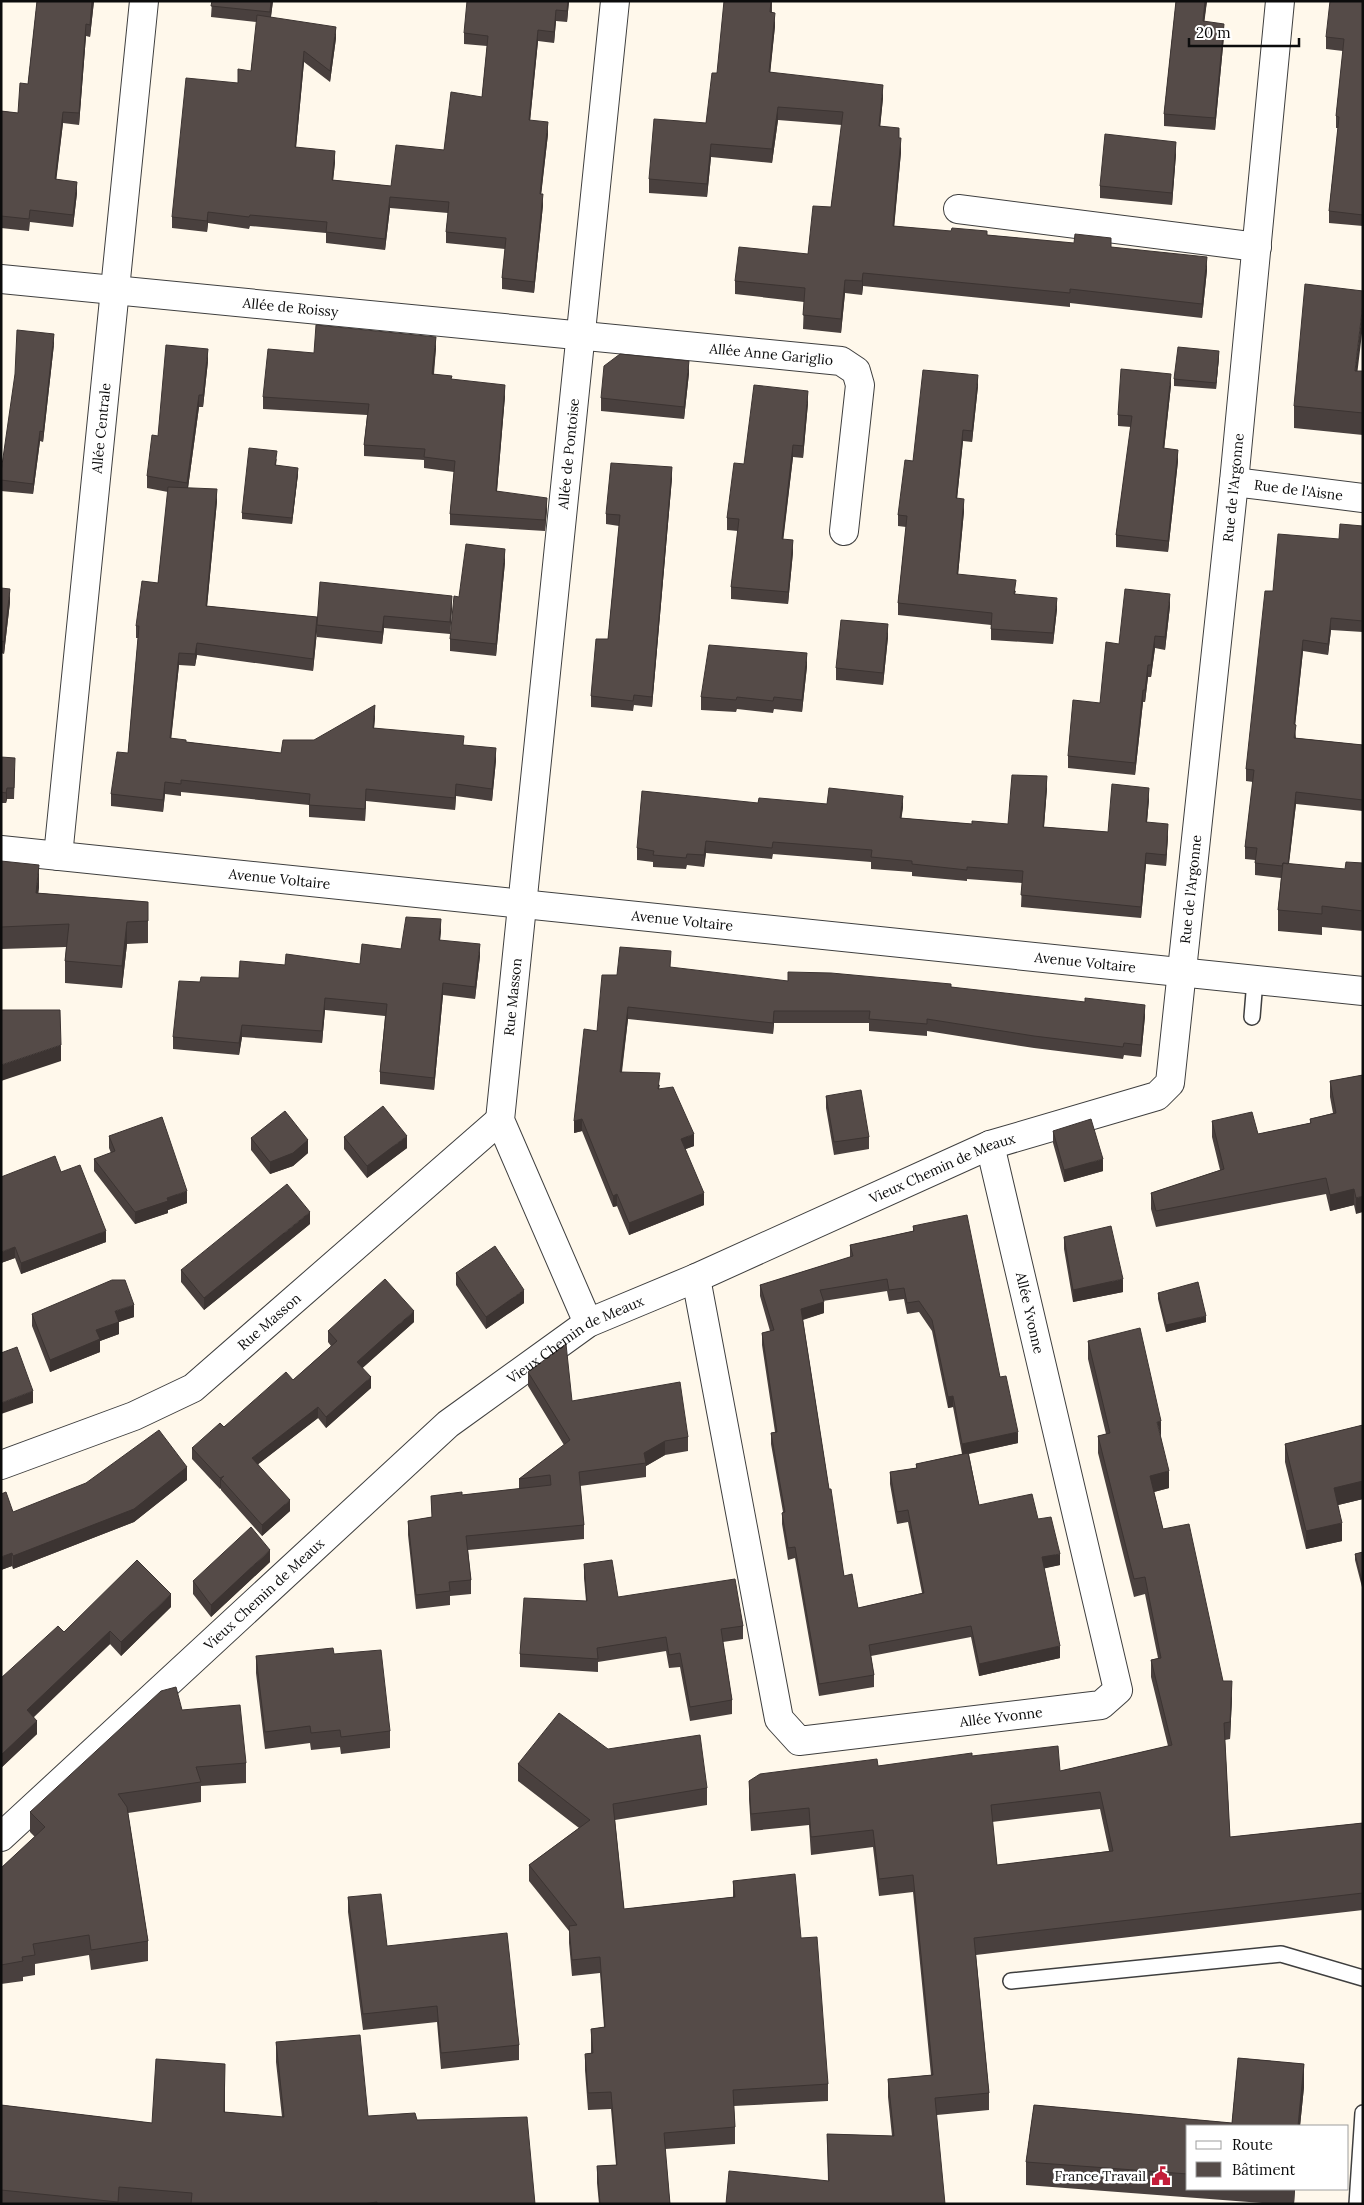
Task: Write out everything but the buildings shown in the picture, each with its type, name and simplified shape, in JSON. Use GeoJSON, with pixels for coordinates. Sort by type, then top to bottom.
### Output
{"type":"FeatureCollection","features":[{"type":"Feature","properties":{"kind":"street","name":"Allée Centrale"},"geometry":{"type":"LineString","coordinates":[[58,856],[144,1]]}},
{"type":"Feature","properties":{"kind":"street","name":"Allée de Pontoise"},"geometry":{"type":"LineString","coordinates":[[523,905],[616,1]]}},
{"type":"Feature","properties":{"kind":"street","name":"Rue de l'Argonne"},"geometry":{"type":"LineString","coordinates":[[1183,973],[1234,482],[1280,1]]}},
{"type":"Feature","properties":{"kind":"street"},"geometry":{"type":"LineString","coordinates":[[958,209],[1257,247]]}},
{"type":"Feature","properties":{"kind":"street","name":"Allée de Roissy"},"geometry":{"type":"LineString","coordinates":[[1,279],[116,292],[582,336]]}},
{"type":"Feature","properties":{"kind":"street","name":"Allée Anne Gariglio"},"geometry":{"type":"LineString","coordinates":[[582,336],[841,361],[856,371],[860,384],[844,531]]}},
{"type":"Feature","properties":{"kind":"street","name":"Rue de l'Aisne"},"geometry":{"type":"LineString","coordinates":[[1234,482],[1363,498]]}},
{"type":"Feature","properties":{"kind":"street","name":"Avenue Voltaire"},"geometry":{"type":"LineString","coordinates":[[1,850],[1363,991]]}},
{"type":"Feature","properties":{"kind":"street","name":"Rue Masson"},"geometry":{"type":"LineString","coordinates":[[523,905],[500,1120],[588,1323]]}},
{"type":"Feature","properties":{"kind":"street","name":"Vieux Chemin de Meaux"},"geometry":{"type":"LineString","coordinates":[[1,1836],[448,1424],[588,1323],[696,1278],[990,1145],[1157,1096],[1170,1083],[1183,973]]}},
{"type":"Feature","properties":{"kind":"street","name":"Rue Masson"},"geometry":{"type":"LineString","coordinates":[[1,1464],[134,1416],[193,1388],[500,1120]]}},
{"type":"Feature","properties":{"kind":"street","name":"Allée Yvonne"},"geometry":{"type":"LineString","coordinates":[[696,1278],[779,1719],[799,1741],[1101,1705],[1118,1690],[990,1145]]}},
{"type":"Feature","properties":{"kind":"lane"},"geometry":{"type":"LineString","coordinates":[[1252,1016],[1255,980]]}},
{"type":"Feature","properties":{"kind":"lane"},"geometry":{"type":"LineString","coordinates":[[1011,1981],[1281,1954],[1363,1978]]}},
{"type":"Feature","properties":{"kind":"lane"},"geometry":{"type":"LineString","coordinates":[[1357,2204],[1363,2114]]}},
{"type":"Feature","properties":{"kind":"place","name":"France Travail"},"geometry":{"type":"Point","coordinates":[1161,2176]}}]}
